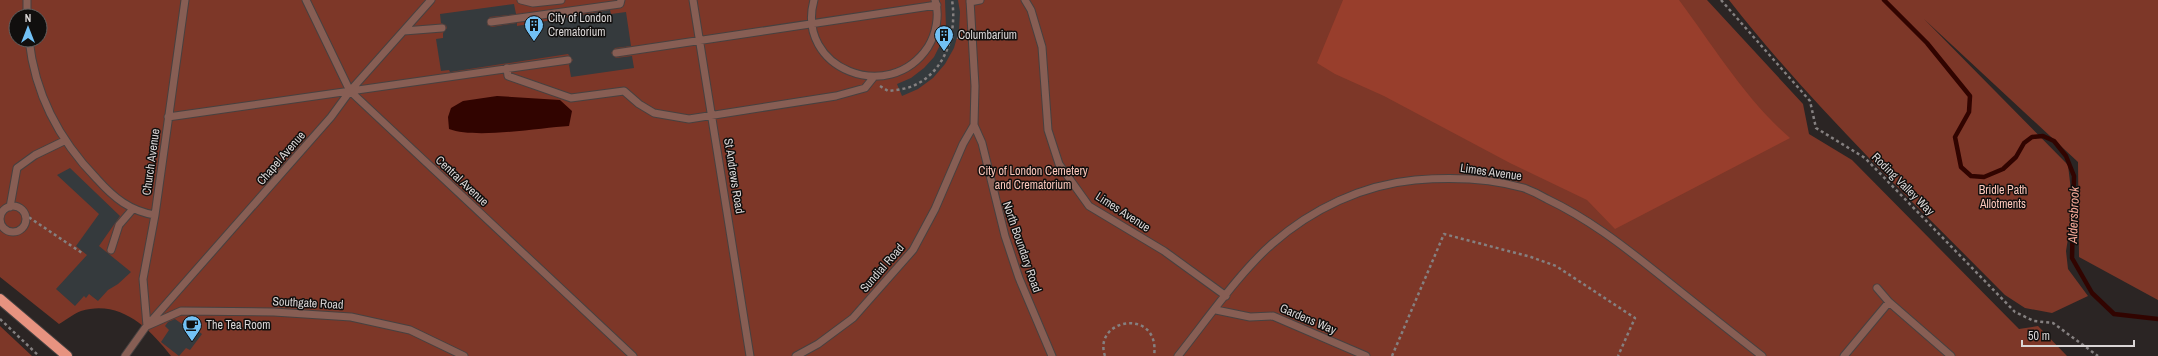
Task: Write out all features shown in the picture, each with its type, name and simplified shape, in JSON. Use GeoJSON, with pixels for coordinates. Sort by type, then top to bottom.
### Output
{"type":"FeatureCollection","features":[{"type":"Feature","properties":{"kind":"main road"},"geometry":{"type":"LineString","coordinates":[[0,299],[67,356]]}},
{"type":"Feature","properties":{"kind":"lane","name":"Church Avenue"},"geometry":{"type":"LineString","coordinates":[[146,327],[142,279],[155,215],[185,0]]}},
{"type":"Feature","properties":{"kind":"lane","name":"Central Avenue"},"geometry":{"type":"LineString","coordinates":[[306,0],[350,91],[633,356]]}},
{"type":"Feature","properties":{"kind":"lane","name":"Chapel Avenue"},"geometry":{"type":"LineString","coordinates":[[125,356],[146,327],[331,117],[350,91],[431,0]]}},
{"type":"Feature","properties":{"kind":"lane"},"geometry":{"type":"LineString","coordinates":[[521,0],[533,3],[561,0]]}},
{"type":"Feature","properties":{"kind":"lane"},"geometry":{"type":"LineString","coordinates":[[491,22],[620,4],[621,0]]}},
{"type":"Feature","properties":{"kind":"lane","name":"St Andrews Road"},"geometry":{"type":"LineString","coordinates":[[694,0],[750,356]]}},
{"type":"Feature","properties":{"kind":"lane"},"geometry":{"type":"LineString","coordinates":[[616,53],[812,24],[936,3],[937,24],[932,41],[922,56],[908,68],[891,75],[873,78],[856,75],[840,67],[827,56],[817,41],[812,24],[814,0]]}},
{"type":"Feature","properties":{"kind":"lane"},"geometry":{"type":"LineString","coordinates":[[970,1],[980,0]]}},
{"type":"Feature","properties":{"kind":"lane","name":"Limes Avenue"},"geometry":{"type":"LineString","coordinates":[[1024,0],[1031,10],[1042,47],[1048,130],[1060,164],[1089,206],[1164,251],[1224,299],[1271,245],[1295,225],[1319,210],[1358,192],[1399,181],[1444,177],[1486,180],[1525,188],[1572,210],[1596,226],[1762,356]]}},
{"type":"Feature","properties":{"kind":"lane","name":"North Boundary Road"},"geometry":{"type":"LineString","coordinates":[[970,1],[975,86],[974,125],[982,143],[1004,236],[1019,278],[1052,356]]}},
{"type":"Feature","properties":{"kind":"lane"},"geometry":{"type":"LineString","coordinates":[[404,31],[442,28]]}},
{"type":"Feature","properties":{"kind":"lane"},"geometry":{"type":"LineString","coordinates":[[30,48],[35,76],[41,94],[64,141],[82,164],[106,189],[132,210],[155,215]]}},
{"type":"Feature","properties":{"kind":"lane"},"geometry":{"type":"LineString","coordinates":[[168,117],[568,60]]}},
{"type":"Feature","properties":{"kind":"lane"},"geometry":{"type":"LineString","coordinates":[[507,68],[508,76],[571,98],[624,91],[639,104],[654,113],[689,119],[836,96],[865,88],[873,78]]}},
{"type":"Feature","properties":{"kind":"lane","name":"Sundial Road"},"geometry":{"type":"LineString","coordinates":[[796,356],[818,344],[853,318],[913,250],[935,209],[963,144],[974,125]]}},
{"type":"Feature","properties":{"kind":"lane"},"geometry":{"type":"LineString","coordinates":[[10,207],[17,168],[35,155],[64,141]]}},
{"type":"Feature","properties":{"kind":"lane"},"geometry":{"type":"LineString","coordinates":[[10,207],[18,208],[24,214],[25,222],[17,231],[5,229],[0,219],[3,211],[10,207]]}},
{"type":"Feature","properties":{"kind":"lane"},"geometry":{"type":"LineString","coordinates":[[111,250],[119,225],[132,210]]}},
{"type":"Feature","properties":{"kind":"lane"},"geometry":{"type":"LineString","coordinates":[[1877,288],[1889,302],[1951,356]]}},
{"type":"Feature","properties":{"kind":"lane"},"geometry":{"type":"LineString","coordinates":[[1178,356],[1224,299]]}},
{"type":"Feature","properties":{"kind":"lane"},"geometry":{"type":"LineString","coordinates":[[1844,356],[1889,302]]}},
{"type":"Feature","properties":{"kind":"lane","name":"Gardens Way"},"geometry":{"type":"LineString","coordinates":[[1216,310],[1250,316],[1273,316],[1366,356]]}},
{"type":"Feature","properties":{"kind":"lane","name":"Southgate Road"},"geometry":{"type":"LineString","coordinates":[[146,327],[181,311],[274,312],[351,317],[410,330],[464,356]]}},
{"type":"Feature","properties":{"kind":"path","name":"Roding Valley Way"},"geometry":{"type":"LineString","coordinates":[[1721,0],[1810,102],[1816,128],[1865,158],[2015,312],[2034,320],[2053,323],[2098,356]]}},
{"type":"Feature","properties":{"kind":"path"},"geometry":{"type":"LineString","coordinates":[[951,37],[957,38]]}},
{"type":"Feature","properties":{"kind":"path"},"geometry":{"type":"LineString","coordinates":[[888,91],[906,88]]}},
{"type":"Feature","properties":{"kind":"path"},"geometry":{"type":"LineString","coordinates":[[24,214],[82,254]]}},
{"type":"Feature","properties":{"kind":"path"},"geometry":{"type":"LineString","coordinates":[[1392,356],[1444,234],[1531,257],[1556,266],[1635,318],[1618,356]]}},
{"type":"Feature","properties":{"kind":"path"},"geometry":{"type":"LineString","coordinates":[[0,319],[39,356]]}},
{"type":"Feature","properties":{"kind":"path"},"geometry":{"type":"LineString","coordinates":[[1106,356],[1104,345],[1107,337],[1119,325],[1127,323],[1139,325],[1149,332],[1155,343],[1154,356]]}},
{"type":"Feature","properties":{"kind":"green space","name":"City of London Cemetery and Crematorium"},"geometry":{"type":"Polygon","coordinates":[[[0,0],[1707,0],[1803,104],[1809,134],[1852,160],[2019,329],[2038,326],[2067,356],[171,356],[143,326],[120,312],[95,308],[78,312],[59,324],[0,277],[0,0]]]}},
{"type":"Feature","properties":{"kind":"green space","name":"Bridle Path Allotments"},"geometry":{"type":"Polygon","coordinates":[[[1729,0],[2158,0],[2158,300],[2079,257],[2078,162],[1924,19],[2068,165],[2073,208],[2066,251],[2068,269],[2088,296],[2052,313],[2025,308],[2005,295],[1828,115],[1729,0]]]}},
{"type":"Feature","properties":{"kind":"green space"},"geometry":{"type":"Polygon","coordinates":[[[0,326],[32,356],[0,356],[0,326]]]}},
{"type":"Feature","properties":{"kind":"shaded area"},"geometry":{"type":"Polygon","coordinates":[[[1343,0],[1679,0],[1745,90],[1774,123],[1790,138],[1615,229],[1587,200],[1510,163],[1384,96],[1335,74],[1317,63],[1343,0]]]}},
{"type":"Feature","properties":{"kind":"shaded area"},"geometry":{"type":"Polygon","coordinates":[[[497,96],[560,100],[572,111],[569,126],[491,133],[461,132],[449,129],[448,117],[451,108],[463,101],[497,96]]]}},
{"type":"Feature","properties":{"kind":"building","name":"Columbarium"},"geometry":{"type":"Polygon","coordinates":[[[945,0],[958,0],[960,12],[959,30],[954,48],[945,64],[933,78],[918,89],[902,96],[897,84],[911,78],[924,68],[934,57],[941,43],[946,28],[945,0]]]}},
{"type":"Feature","properties":{"kind":"building","name":"City of London Crematorium"},"geometry":{"type":"Polygon","coordinates":[[[514,4],[516,14],[490,17],[487,20],[487,25],[492,27],[517,23],[517,26],[610,10],[611,14],[626,12],[631,46],[615,48],[611,53],[616,58],[632,56],[634,68],[571,77],[569,65],[573,60],[568,54],[450,72],[449,70],[441,71],[436,39],[443,38],[443,33],[447,28],[446,25],[441,23],[440,14],[514,4]]]}},
{"type":"Feature","properties":{"kind":"building"},"geometry":{"type":"Polygon","coordinates":[[[70,168],[120,216],[99,246],[131,272],[118,284],[108,290],[98,301],[89,294],[86,298],[84,296],[75,306],[56,289],[87,255],[76,246],[99,214],[57,175],[70,168]]]}},
{"type":"Feature","properties":{"kind":"building"},"geometry":{"type":"Polygon","coordinates":[[[175,319],[182,324],[184,320],[202,334],[190,350],[186,348],[179,356],[161,342],[169,330],[165,326],[168,322],[175,319]]]}},
{"type":"Feature","properties":{"kind":"waterway","name":"Aldersbrook"},"geometry":{"type":"LineString","coordinates":[[1884,0],[1927,43],[1970,96],[1969,112],[1955,137],[1961,167],[1971,176],[1984,177],[2003,169],[2016,157],[2024,143],[2032,137],[2043,136],[2054,141],[2066,156],[2074,176],[2072,258],[2092,293],[2114,314],[2158,319]]}},
{"type":"Feature","properties":{"kind":"place","name":"City of London Crematorium"},"geometry":{"type":"Point","coordinates":[534,42]}},
{"type":"Feature","properties":{"kind":"place","name":"Columbarium"},"geometry":{"type":"Point","coordinates":[944,52]}},
{"type":"Feature","properties":{"kind":"place","name":"The Tea Room"},"geometry":{"type":"Point","coordinates":[192,342]}}]}
